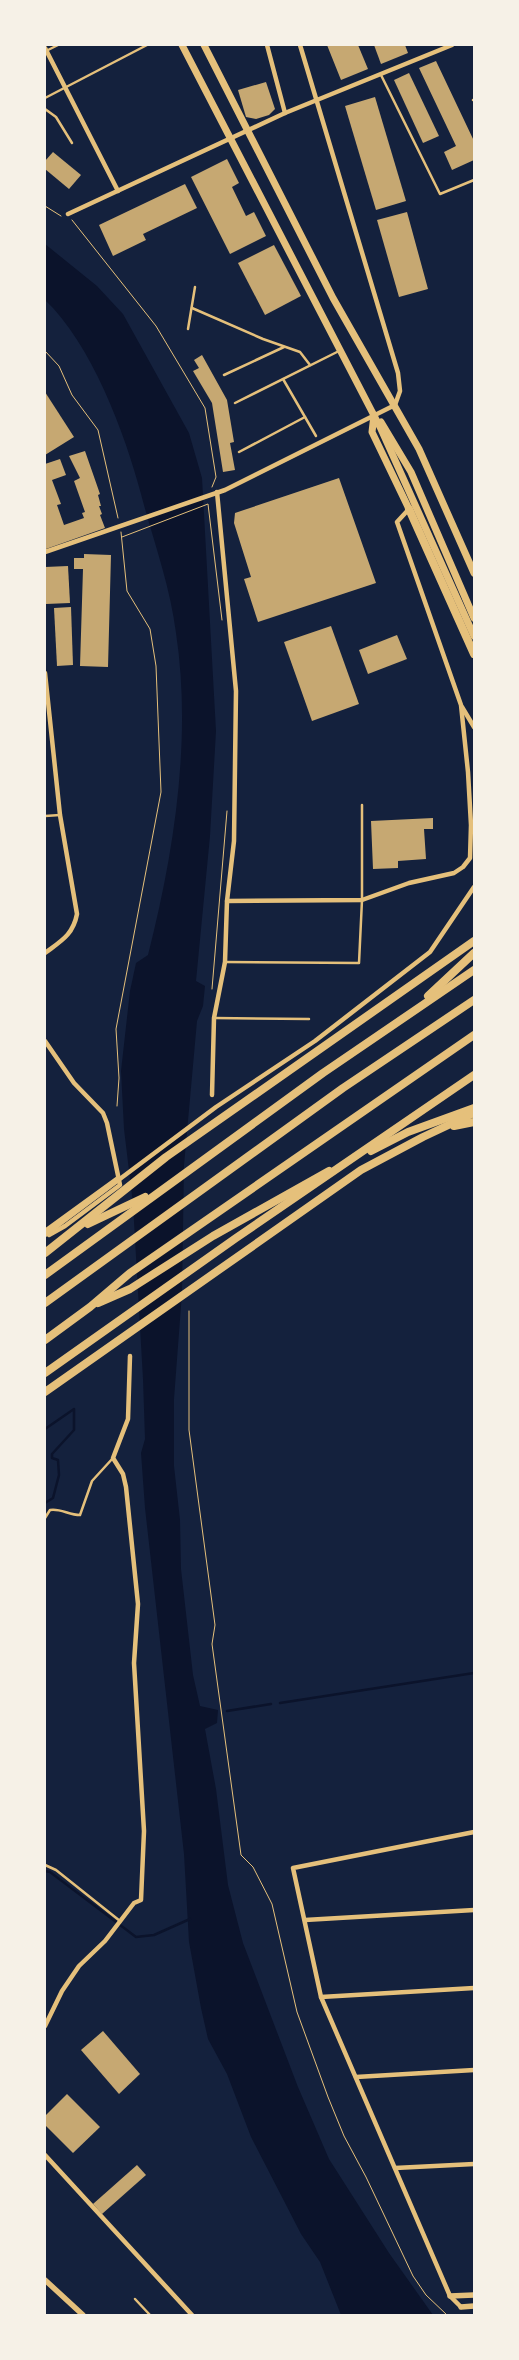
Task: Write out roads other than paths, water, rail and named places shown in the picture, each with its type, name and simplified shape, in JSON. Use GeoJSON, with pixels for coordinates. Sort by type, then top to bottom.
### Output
{"type":"FeatureCollection","features":[{"type":"Feature","properties":{"kind":"highway"},"geometry":{"type":"LineString","coordinates":[[409,510],[474,654]]}},
{"type":"Feature","properties":{"kind":"highway"},"geometry":{"type":"LineString","coordinates":[[460,624],[468,632],[474,645]]}},
{"type":"Feature","properties":{"kind":"highway"},"geometry":{"type":"LineString","coordinates":[[45,1253],[166,1157],[474,941]]}},
{"type":"Feature","properties":{"kind":"highway"},"geometry":{"type":"LineString","coordinates":[[404,1017],[474,953]]}},
{"type":"Feature","properties":{"kind":"highway"},"geometry":{"type":"LineString","coordinates":[[45,1275],[199,1162],[404,1017],[474,970]]}},
{"type":"Feature","properties":{"kind":"highway"},"geometry":{"type":"LineString","coordinates":[[45,1304],[129,1241],[335,1094],[474,1000]]}},
{"type":"Feature","properties":{"kind":"highway"},"geometry":{"type":"LineString","coordinates":[[45,1340],[90,1307],[130,1273],[474,1035]]}},
{"type":"Feature","properties":{"kind":"highway"},"geometry":{"type":"LineString","coordinates":[[45,1373],[236,1238],[474,1075]]}},
{"type":"Feature","properties":{"kind":"highway"},"geometry":{"type":"LineString","coordinates":[[90,1307],[130,1289],[192,1249],[317,1175],[430,1123],[474,1108]]}},
{"type":"Feature","properties":{"kind":"highway"},"geometry":{"type":"LineString","coordinates":[[45,1392],[362,1170],[423,1137],[474,1113]]}},
{"type":"Feature","properties":{"kind":"highway"},"geometry":{"type":"LineString","coordinates":[[380,1146],[403,1142],[439,1130],[474,1122]]}},
{"type":"Feature","properties":{"kind":"highway"},"geometry":{"type":"LineString","coordinates":[[45,1253],[90,1222],[157,1192]]}},
{"type":"Feature","properties":{"kind":"main road"},"geometry":{"type":"LineString","coordinates":[[182,45],[374,415],[409,488],[474,636]]}},
{"type":"Feature","properties":{"kind":"main road"},"geometry":{"type":"LineString","coordinates":[[204,45],[333,298],[419,449],[474,573]]}},
{"type":"Feature","properties":{"kind":"main road"},"geometry":{"type":"LineString","coordinates":[[374,415],[372,432],[409,510]]}},
{"type":"Feature","properties":{"kind":"main road"},"geometry":{"type":"LineString","coordinates":[[374,415],[384,426],[411,472],[474,618]]}},
{"type":"Feature","properties":{"kind":"street"},"geometry":{"type":"LineString","coordinates":[[267,45],[285,113]]}},
{"type":"Feature","properties":{"kind":"street"},"geometry":{"type":"LineString","coordinates":[[45,552],[217,492],[395,405],[400,392],[398,373],[300,45]]}},
{"type":"Feature","properties":{"kind":"street"},"geometry":{"type":"LineString","coordinates":[[68,214],[285,113],[452,45]]}},
{"type":"Feature","properties":{"kind":"street"},"geometry":{"type":"LineString","coordinates":[[46,50],[118,191]]}},
{"type":"Feature","properties":{"kind":"street"},"geometry":{"type":"LineString","coordinates":[[212,1095],[214,1018],[225,962],[227,901],[234,840],[236,691],[217,492]]}},
{"type":"Feature","properties":{"kind":"street"},"geometry":{"type":"LineString","coordinates":[[409,510],[397,522],[461,704],[474,727]]}},
{"type":"Feature","properties":{"kind":"street"},"geometry":{"type":"LineString","coordinates":[[45,673],[60,815],[76,914],[75,927],[67,936],[45,953]]}},
{"type":"Feature","properties":{"kind":"street"},"geometry":{"type":"LineString","coordinates":[[227,901],[362,900],[409,883],[454,873],[462,867],[470,858],[471,825],[461,704]]}},
{"type":"Feature","properties":{"kind":"street"},"geometry":{"type":"LineString","coordinates":[[45,1234],[194,1126],[216,1107],[315,1041],[430,952],[474,887]]}},
{"type":"Feature","properties":{"kind":"street"},"geometry":{"type":"LineString","coordinates":[[45,1041],[74,1083],[103,1113],[107,1122],[120,1185],[65,1226],[45,1234]]}},
{"type":"Feature","properties":{"kind":"street"},"geometry":{"type":"LineString","coordinates":[[45,1234],[118,1178]]}},
{"type":"Feature","properties":{"kind":"street"},"geometry":{"type":"LineString","coordinates":[[45,2026],[62,1992],[79,1966],[105,1941],[134,1903],[141,1900],[144,1831],[134,1662],[138,1604],[126,1487],[123,1474],[113,1458],[116,1447],[125,1432],[128,1419],[130,1356]]}},
{"type":"Feature","properties":{"kind":"street"},"geometry":{"type":"LineString","coordinates":[[474,1832],[294,1868],[321,1997],[450,2296],[461,2307],[474,2306]]}},
{"type":"Feature","properties":{"kind":"street"},"geometry":{"type":"LineString","coordinates":[[305,1920],[474,1910]]}},
{"type":"Feature","properties":{"kind":"street"},"geometry":{"type":"LineString","coordinates":[[321,1997],[474,1988]]}},
{"type":"Feature","properties":{"kind":"street"},"geometry":{"type":"LineString","coordinates":[[356,2077],[474,2070]]}},
{"type":"Feature","properties":{"kind":"street"},"geometry":{"type":"LineString","coordinates":[[45,2155],[192,2315]]}},
{"type":"Feature","properties":{"kind":"street"},"geometry":{"type":"LineString","coordinates":[[395,2168],[474,2164]]}},
{"type":"Feature","properties":{"kind":"street"},"geometry":{"type":"LineString","coordinates":[[45,2280],[83,2315]]}},
{"type":"Feature","properties":{"kind":"street"},"geometry":{"type":"LineString","coordinates":[[450,2296],[474,2295]]}},
{"type":"Feature","properties":{"kind":"lane"},"geometry":{"type":"LineString","coordinates":[[46,50],[58,45]]}},
{"type":"Feature","properties":{"kind":"lane"},"geometry":{"type":"LineString","coordinates":[[45,98],[146,45]]}},
{"type":"Feature","properties":{"kind":"lane"},"geometry":{"type":"LineString","coordinates":[[381,75],[440,194],[474,180]]}},
{"type":"Feature","properties":{"kind":"lane"},"geometry":{"type":"LineString","coordinates":[[45,109],[56,117],[72,143]]}},
{"type":"Feature","properties":{"kind":"lane"},"geometry":{"type":"LineString","coordinates":[[188,329],[195,287]]}},
{"type":"Feature","properties":{"kind":"lane"},"geometry":{"type":"LineString","coordinates":[[192,308],[300,352],[310,365]]}},
{"type":"Feature","properties":{"kind":"lane"},"geometry":{"type":"LineString","coordinates":[[224,375],[285,347]]}},
{"type":"Feature","properties":{"kind":"lane"},"geometry":{"type":"LineString","coordinates":[[234,403],[340,350]]}},
{"type":"Feature","properties":{"kind":"lane"},"geometry":{"type":"LineString","coordinates":[[283,379],[316,436]]}},
{"type":"Feature","properties":{"kind":"lane"},"geometry":{"type":"LineString","coordinates":[[239,452],[305,417]]}},
{"type":"Feature","properties":{"kind":"lane"},"geometry":{"type":"LineString","coordinates":[[225,962],[359,964],[362,900],[362,805]]}},
{"type":"Feature","properties":{"kind":"lane"},"geometry":{"type":"LineString","coordinates":[[45,816],[60,815]]}},
{"type":"Feature","properties":{"kind":"lane"},"geometry":{"type":"LineString","coordinates":[[214,1018],[309,1019]]}},
{"type":"Feature","properties":{"kind":"lane"},"geometry":{"type":"LineString","coordinates":[[45,1518],[50,1510],[56,1509],[71,1515],[80,1515],[92,1481],[113,1458]]}},
{"type":"Feature","properties":{"kind":"lane"},"geometry":{"type":"LineString","coordinates":[[45,1865],[56,1870],[120,1921]]}},
{"type":"Feature","properties":{"kind":"lane"},"geometry":{"type":"LineString","coordinates":[[135,2299],[150,2315]]}},
{"type":"Feature","properties":{"kind":"water"},"geometry":{"type":"Polygon","coordinates":[[[45,244],[97,286],[123,314],[189,433],[202,478],[216,731],[210,836],[196,981],[205,986],[203,1006],[197,1021],[184,1165],[182,1293],[174,1399],[174,1466],[180,1520],[181,1569],[193,1675],[200,1706],[218,1710],[217,1723],[205,1729],[216,1789],[228,1885],[243,1943],[298,2087],[329,2159],[389,2253],[433,2315],[341,2315],[320,2262],[301,2234],[251,2137],[227,2074],[208,2039],[201,2008],[189,1942],[184,1854],[145,1508],[141,1453],[145,1439],[143,1379],[133,1204],[124,1129],[121,1071],[130,991],[136,963],[148,955],[173,836],[181,754],[182,713],[180,673],[170,598],[126,444],[116,417],[91,364],[62,318],[45,300],[45,244]]]}},
{"type":"Feature","properties":{"kind":"waterway"},"geometry":{"type":"LineString","coordinates":[[45,1429],[74,1409],[74,1430],[52,1454],[52,1458],[58,1460],[59,1475],[53,1498],[45,1503]]}},
{"type":"Feature","properties":{"kind":"waterway"},"geometry":{"type":"LineString","coordinates":[[280,1703],[474,1673]]}},
{"type":"Feature","properties":{"kind":"waterway"},"geometry":{"type":"LineString","coordinates":[[227,1711],[271,1704]]}},
{"type":"Feature","properties":{"kind":"waterway"},"geometry":{"type":"LineString","coordinates":[[45,1871],[50,1872],[136,1937],[154,1935],[190,1919]]}}]}
